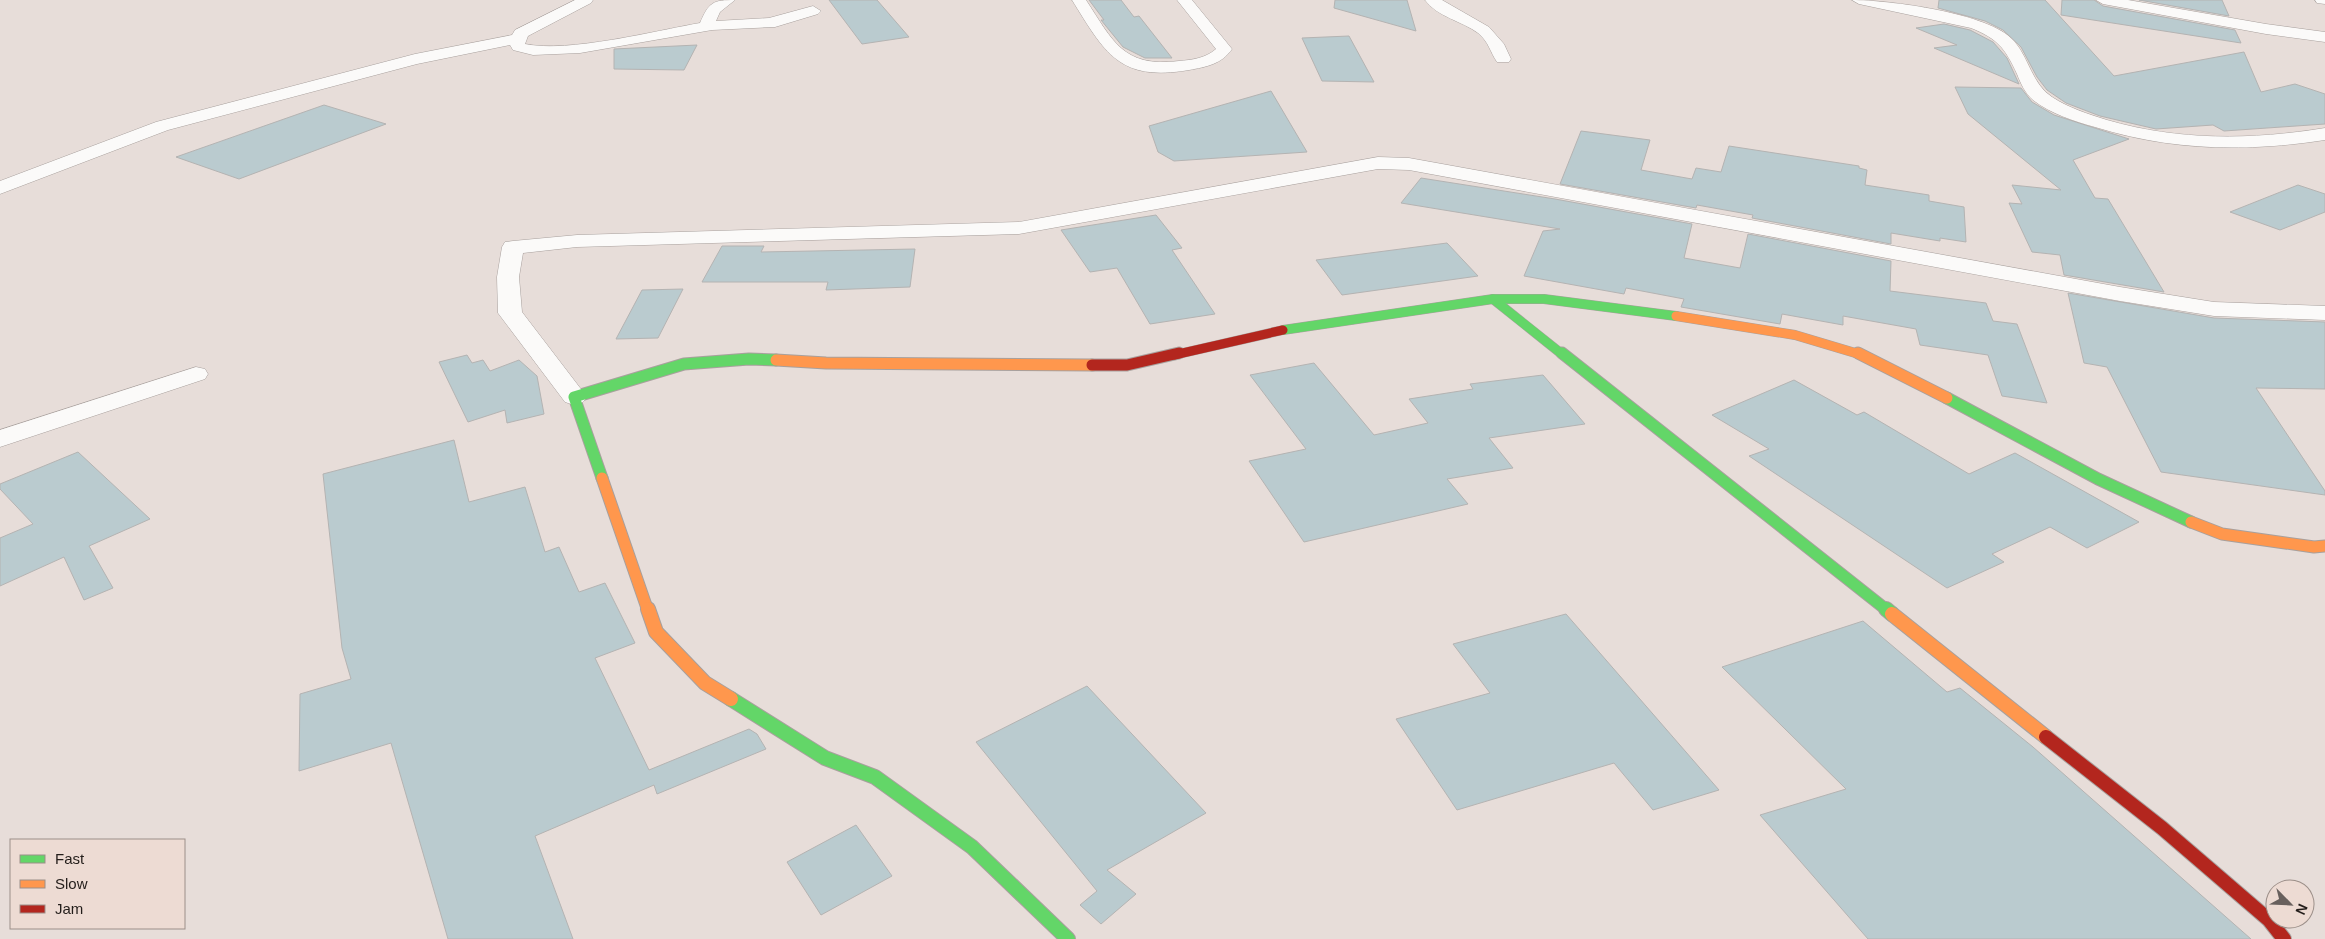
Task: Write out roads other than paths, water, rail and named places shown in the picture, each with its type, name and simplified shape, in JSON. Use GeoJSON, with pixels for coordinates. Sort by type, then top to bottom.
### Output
{"type":"FeatureCollection","features":[{"type":"Feature","properties":{"kind":"street"},"geometry":{"type":"LineString","coordinates":[[586,0],[521,33],[517,44],[519,48],[549,51],[706,26],[768,23],[788,20],[813,11]]}},
{"type":"Feature","properties":{"kind":"street"},"geometry":{"type":"LineString","coordinates":[[706,26],[713,10],[728,0]]}},
{"type":"Feature","properties":{"kind":"street"},"geometry":{"type":"LineString","coordinates":[[1079,0],[1115,51],[1124,59],[1140,64],[1171,67],[1204,62],[1216,57],[1224,49],[1184,0]]}},
{"type":"Feature","properties":{"kind":"street"},"geometry":{"type":"LineString","coordinates":[[1432,0],[1444,10],[1479,25],[1501,49],[1503,59]]}},
{"type":"Feature","properties":{"kind":"street"},"geometry":{"type":"LineString","coordinates":[[1859,0],[1975,24],[1989,30],[2004,38],[2012,46],[2033,90],[2039,95],[2064,110],[2124,131],[2154,138],[2216,143],[2281,140],[2325,134]]}},
{"type":"Feature","properties":{"kind":"street"},"geometry":{"type":"LineString","coordinates":[[2103,0],[2266,29],[2325,37]]}},
{"type":"Feature","properties":{"kind":"street"},"geometry":{"type":"LineString","coordinates":[[0,188],[162,126],[415,58],[520,38]]}},
{"type":"Feature","properties":{"kind":"street"},"geometry":{"type":"LineString","coordinates":[[1068,939],[972,847],[875,777],[825,758],[705,683],[656,632],[574,397],[510,313],[508,278],[513,247],[587,241],[1018,228],[1378,163],[1409,164],[2120,294],[2214,309],[2325,313]]}},
{"type":"Feature","properties":{"kind":"street"},"geometry":{"type":"LineString","coordinates":[[574,397],[684,364],[749,359],[826,364],[1127,365],[1285,330],[1493,299],[1544,299],[1624,308],[1795,335],[1864,355],[1911,378],[2058,461],[2145,503],[2222,534],[2314,547],[2325,546]]}},
{"type":"Feature","properties":{"kind":"street"},"geometry":{"type":"LineString","coordinates":[[1493,299],[2162,828],[2284,933]]}},
{"type":"Feature","properties":{"kind":"street"},"geometry":{"type":"LineString","coordinates":[[0,439],[196,374]]}}]}
